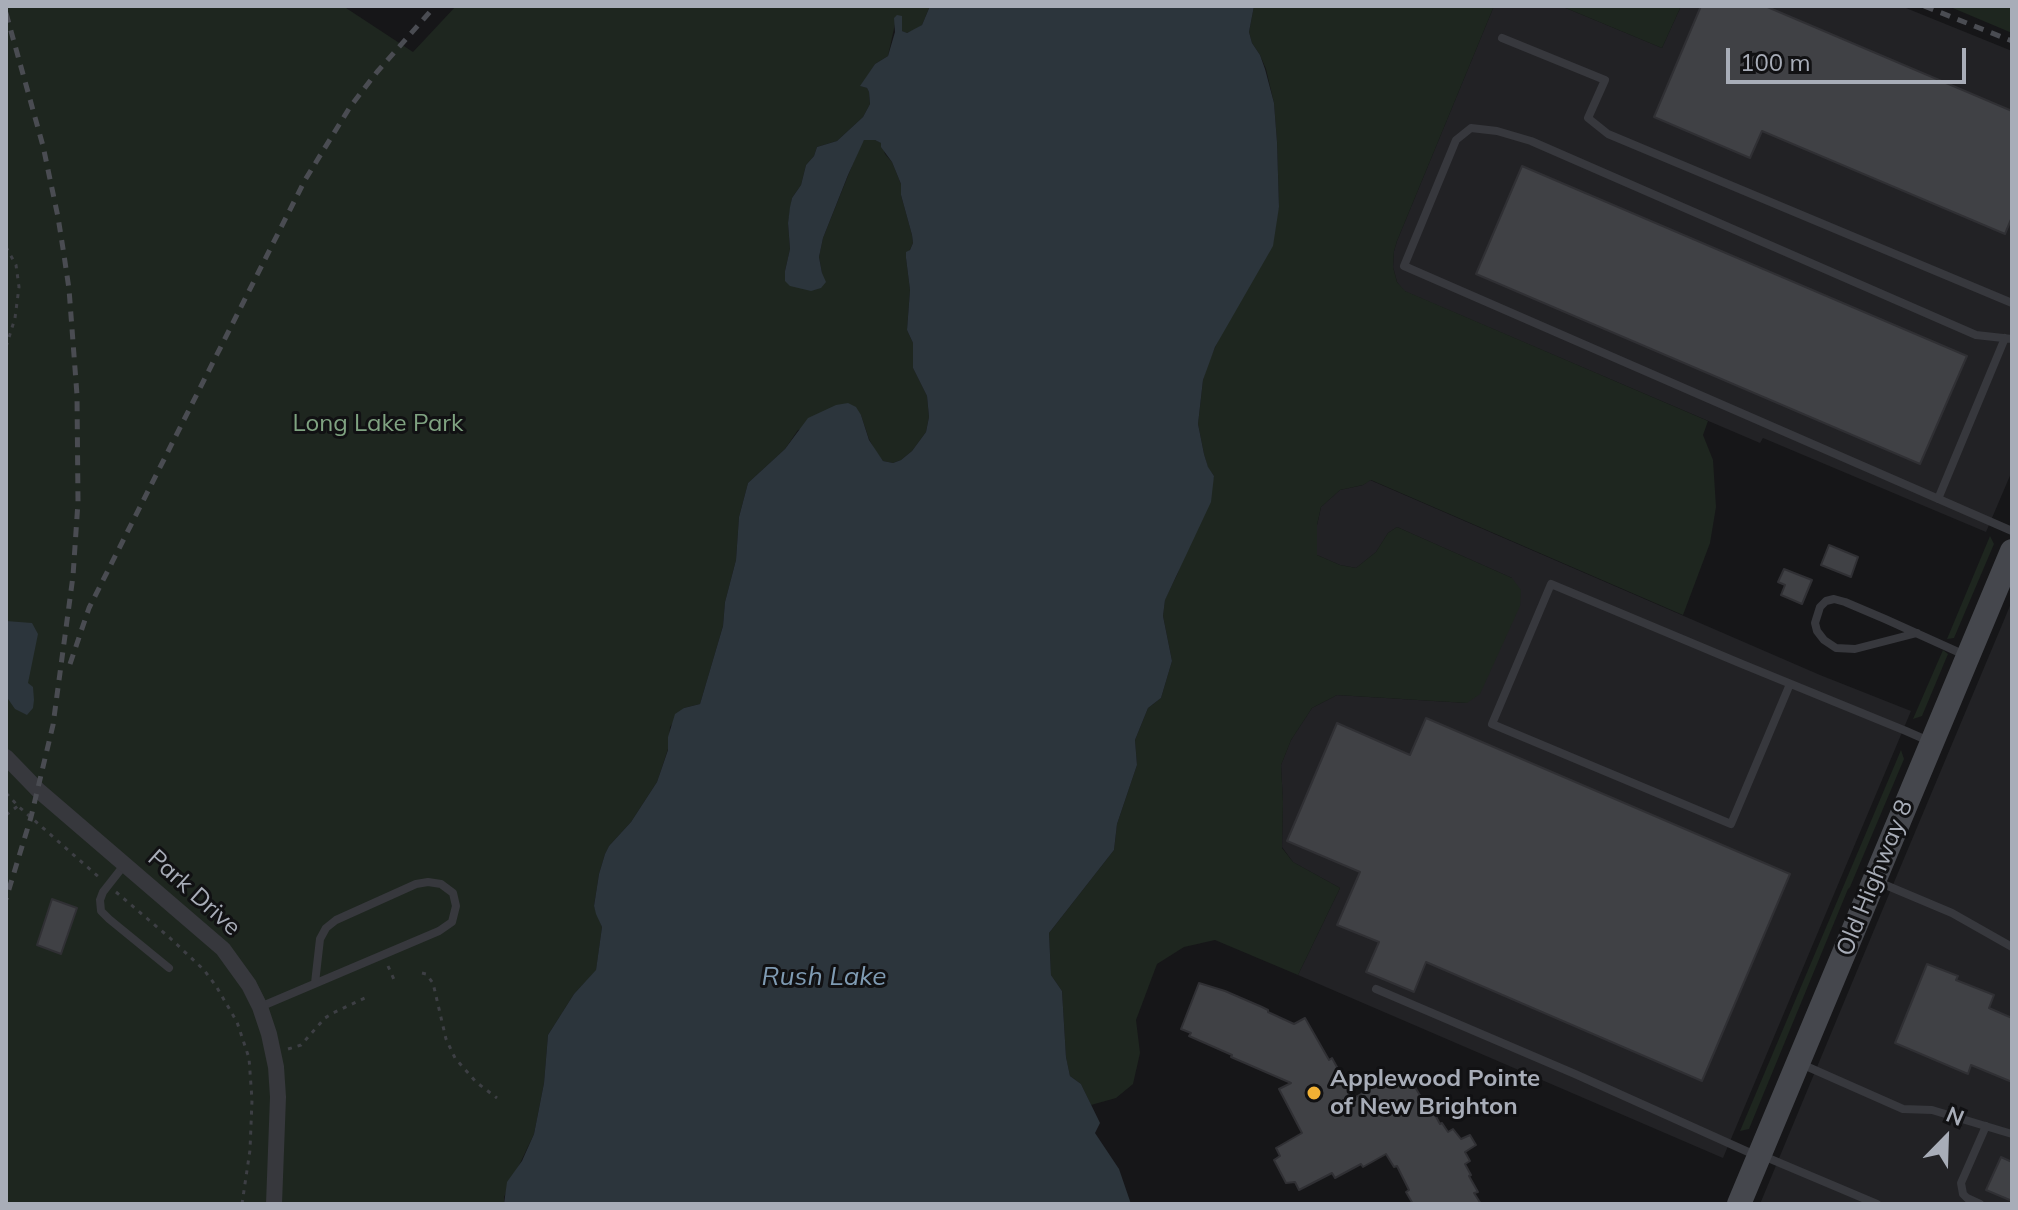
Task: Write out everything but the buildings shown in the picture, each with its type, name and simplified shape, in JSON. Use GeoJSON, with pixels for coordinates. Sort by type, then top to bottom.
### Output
{"type":"FeatureCollection","features":[{"type":"Feature","properties":{"kind":"street","name":"Old Highway 8"},"geometry":{"type":"LineString","coordinates":[[1739,1204],[1931,742],[1968,656],[2006,583],[2012,551]]}},
{"type":"Feature","properties":{"kind":"street","name":"Park Drive"},"geometry":{"type":"LineString","coordinates":[[6,757],[38,790],[223,949],[249,985],[260,1007],[274,1053],[278,1097],[274,1204]]}},
{"type":"Feature","properties":{"kind":"lane"},"geometry":{"type":"LineString","coordinates":[[1502,38],[1605,80],[1588,118],[1608,134],[2012,303]]}},
{"type":"Feature","properties":{"kind":"lane"},"geometry":{"type":"LineString","coordinates":[[1938,499],[2009,338],[1976,335],[1531,141],[1497,131],[1471,128],[1456,140],[1404,266],[1938,499],[2012,531]]}},
{"type":"Feature","properties":{"kind":"lane"},"geometry":{"type":"LineString","coordinates":[[1790,684],[1731,824],[1492,724],[1551,584],[1931,742]]}},
{"type":"Feature","properties":{"kind":"lane"},"geometry":{"type":"LineString","coordinates":[[1917,633],[1855,649],[1836,648],[1824,640],[1815,623],[1820,607],[1834,599],[1845,602],[1917,633],[1968,656]]}},
{"type":"Feature","properties":{"kind":"lane"},"geometry":{"type":"LineString","coordinates":[[125,864],[103,892],[101,911],[169,968]]}},
{"type":"Feature","properties":{"kind":"lane"},"geometry":{"type":"LineString","coordinates":[[1875,880],[1952,913],[2012,947]]}},
{"type":"Feature","properties":{"kind":"lane"},"geometry":{"type":"LineString","coordinates":[[260,1007],[439,931],[452,922],[456,906],[453,893],[441,884],[416,884],[336,920],[326,928],[320,939],[315,983]]}},
{"type":"Feature","properties":{"kind":"lane"},"geometry":{"type":"LineString","coordinates":[[1376,989],[1877,1204]]}},
{"type":"Feature","properties":{"kind":"lane"},"geometry":{"type":"LineString","coordinates":[[1798,1063],[1903,1109],[1932,1110],[2012,1134]]}},
{"type":"Feature","properties":{"kind":"lane"},"geometry":{"type":"LineString","coordinates":[[1980,1204],[1963,1194],[1961,1183],[1986,1126]]}},
{"type":"Feature","properties":{"kind":"path"},"geometry":{"type":"LineString","coordinates":[[6,247],[16,265],[19,287],[15,318],[6,347]]}},
{"type":"Feature","properties":{"kind":"path"},"geometry":{"type":"LineString","coordinates":[[6,793],[103,881]]}},
{"type":"Feature","properties":{"kind":"path"},"geometry":{"type":"LineString","coordinates":[[6,815],[18,806]]}},
{"type":"Feature","properties":{"kind":"path"},"geometry":{"type":"LineString","coordinates":[[113,889],[204,970],[237,1022],[249,1058],[252,1100],[250,1150],[242,1204]]}},
{"type":"Feature","properties":{"kind":"path"},"geometry":{"type":"LineString","coordinates":[[383,955],[396,984]]}},
{"type":"Feature","properties":{"kind":"path"},"geometry":{"type":"LineString","coordinates":[[422,973],[433,983],[446,1039],[455,1058],[476,1082],[497,1098]]}},
{"type":"Feature","properties":{"kind":"path"},"geometry":{"type":"LineString","coordinates":[[283,1050],[301,1045],[325,1018],[365,998]]}},
{"type":"Feature","properties":{"kind":"shaded area"},"geometry":{"type":"Polygon","coordinates":[[[1494,6],[1561,6],[1662,48],[1681,6],[1901,6],[2012,51],[2012,471],[1986,532],[1763,438],[1760,443],[1404,291],[1397,282],[1393,267],[1397,241],[1494,6]]]}},
{"type":"Feature","properties":{"kind":"shaded area"},"geometry":{"type":"Polygon","coordinates":[[[1370,480],[1820,675],[1911,711],[1723,1158],[1298,975],[1340,888],[1293,862],[1282,847],[1281,765],[1291,740],[1312,708],[1337,695],[1467,703],[1512,578],[1397,527],[1388,533],[1376,552],[1356,568],[1317,555],[1317,525],[1321,507],[1340,490],[1363,485],[1370,480]]]}},
{"type":"Feature","properties":{"kind":"shaded area"},"geometry":{"type":"Polygon","coordinates":[[[2012,601],[2012,1204],[1760,1204],[1874,930],[2012,601]]]}},
{"type":"Feature","properties":{"kind":"green space","name":"Long Lake Park"},"geometry":{"type":"Polygon","coordinates":[[[6,6],[343,6],[413,52],[456,6],[930,6],[922,25],[915,30],[902,31],[902,16],[895,24],[888,56],[875,64],[861,86],[869,92],[870,104],[863,117],[837,141],[817,147],[806,165],[801,185],[792,198],[788,223],[790,249],[785,271],[822,273],[819,257],[823,238],[860,146],[864,140],[882,143],[901,184],[912,235],[913,243],[906,258],[910,290],[907,330],[913,343],[913,368],[927,396],[929,417],[926,432],[912,451],[893,463],[883,461],[876,452],[861,415],[798,430],[785,449],[748,483],[739,517],[736,560],[725,602],[723,626],[700,704],[684,708],[670,727],[668,749],[657,782],[605,854],[594,906],[602,927],[596,971],[574,994],[548,1035],[544,1083],[534,1134],[504,1197],[504,1204],[6,1204],[6,6]]]}},
{"type":"Feature","properties":{"kind":"green space"},"geometry":{"type":"Polygon","coordinates":[[[1254,6],[1494,6],[1397,241],[1393,267],[1397,282],[1405,291],[1708,421],[1703,435],[1713,460],[1716,507],[1710,543],[1683,615],[1371,480],[1340,490],[1321,507],[1317,525],[1317,555],[1356,568],[1376,552],[1388,533],[1397,527],[1512,578],[1521,590],[1520,606],[1480,694],[1467,703],[1337,695],[1312,708],[1291,740],[1281,765],[1282,848],[1293,862],[1340,888],[1298,975],[1215,940],[1184,947],[1157,964],[1136,1020],[1140,1053],[1133,1084],[1116,1098],[1091,1105],[1081,1084],[1070,1076],[1062,991],[1051,975],[1049,933],[1114,850],[1117,824],[1137,765],[1135,740],[1148,708],[1161,698],[1172,661],[1163,616],[1165,599],[1214,476],[1208,468],[1198,424],[1203,380],[1279,207],[1274,103],[1266,69],[1249,32],[1254,6]]]}},
{"type":"Feature","properties":{"kind":"green space"},"geometry":{"type":"Polygon","coordinates":[[[1561,6],[1681,6],[1662,48],[1561,6]]]}},
{"type":"Feature","properties":{"kind":"green space"},"geometry":{"type":"Polygon","coordinates":[[[1948,6],[2012,6],[2012,33],[1948,6]]]}},
{"type":"Feature","properties":{"kind":"green space"},"geometry":{"type":"Polygon","coordinates":[[[1990,536],[1994,544],[1954,638],[1947,639],[1990,536]]]}},
{"type":"Feature","properties":{"kind":"green space"},"geometry":{"type":"Polygon","coordinates":[[[1943,650],[1948,654],[1922,716],[1913,719],[1943,650]]]}},
{"type":"Feature","properties":{"kind":"green space"},"geometry":{"type":"Polygon","coordinates":[[[1901,750],[1904,759],[1749,1129],[1740,1131],[1901,750]]]}},
{"type":"Feature","properties":{"kind":"water","name":"Rush Lake"},"geometry":{"type":"Polygon","coordinates":[[[930,6],[1254,6],[1249,32],[1265,69],[1274,103],[1279,207],[1273,246],[1215,347],[1203,380],[1198,424],[1208,467],[1214,476],[1211,502],[1165,600],[1163,616],[1172,661],[1161,698],[1148,708],[1135,740],[1137,765],[1117,824],[1114,850],[1049,933],[1051,975],[1062,991],[1070,1076],[1081,1084],[1100,1123],[1095,1133],[1119,1169],[1131,1204],[504,1204],[507,1182],[522,1161],[534,1134],[544,1083],[548,1035],[574,994],[596,970],[602,927],[594,906],[605,854],[657,782],[668,750],[668,737],[675,714],[700,704],[723,626],[725,602],[736,560],[739,517],[748,483],[785,449],[808,418],[836,405],[848,403],[856,407],[869,440],[883,461],[893,463],[901,460],[926,432],[929,417],[927,396],[913,368],[913,343],[907,330],[910,290],[906,252],[913,243],[912,235],[901,184],[881,143],[864,140],[823,238],[819,257],[826,282],[821,288],[811,291],[790,286],[785,281],[785,271],[790,249],[790,207],[801,185],[806,165],[817,147],[837,141],[863,117],[870,104],[869,92],[860,86],[875,64],[888,56],[895,32],[894,18],[902,16],[902,31],[907,33],[922,25],[930,6]]]}},
{"type":"Feature","properties":{"kind":"water"},"geometry":{"type":"Polygon","coordinates":[[[6,621],[32,623],[38,634],[28,683],[33,687],[33,708],[27,715],[15,709],[6,696],[6,621]]]}},
{"type":"Feature","properties":{"kind":"railway"},"geometry":{"type":"LineString","coordinates":[[70,664],[89,608],[305,180],[350,107],[435,6]]}},
{"type":"Feature","properties":{"kind":"railway"},"geometry":{"type":"LineString","coordinates":[[1924,6],[2012,41]]}},
{"type":"Feature","properties":{"kind":"railway"},"geometry":{"type":"LineString","coordinates":[[6,13],[43,146],[64,255],[77,395],[78,502],[73,576],[53,725],[31,817],[6,899]]}},
{"type":"Feature","properties":{"kind":"place","name":"Applewood Pointe of New Brighton"},"geometry":{"type":"Point","coordinates":[1314,1093]}}]}
